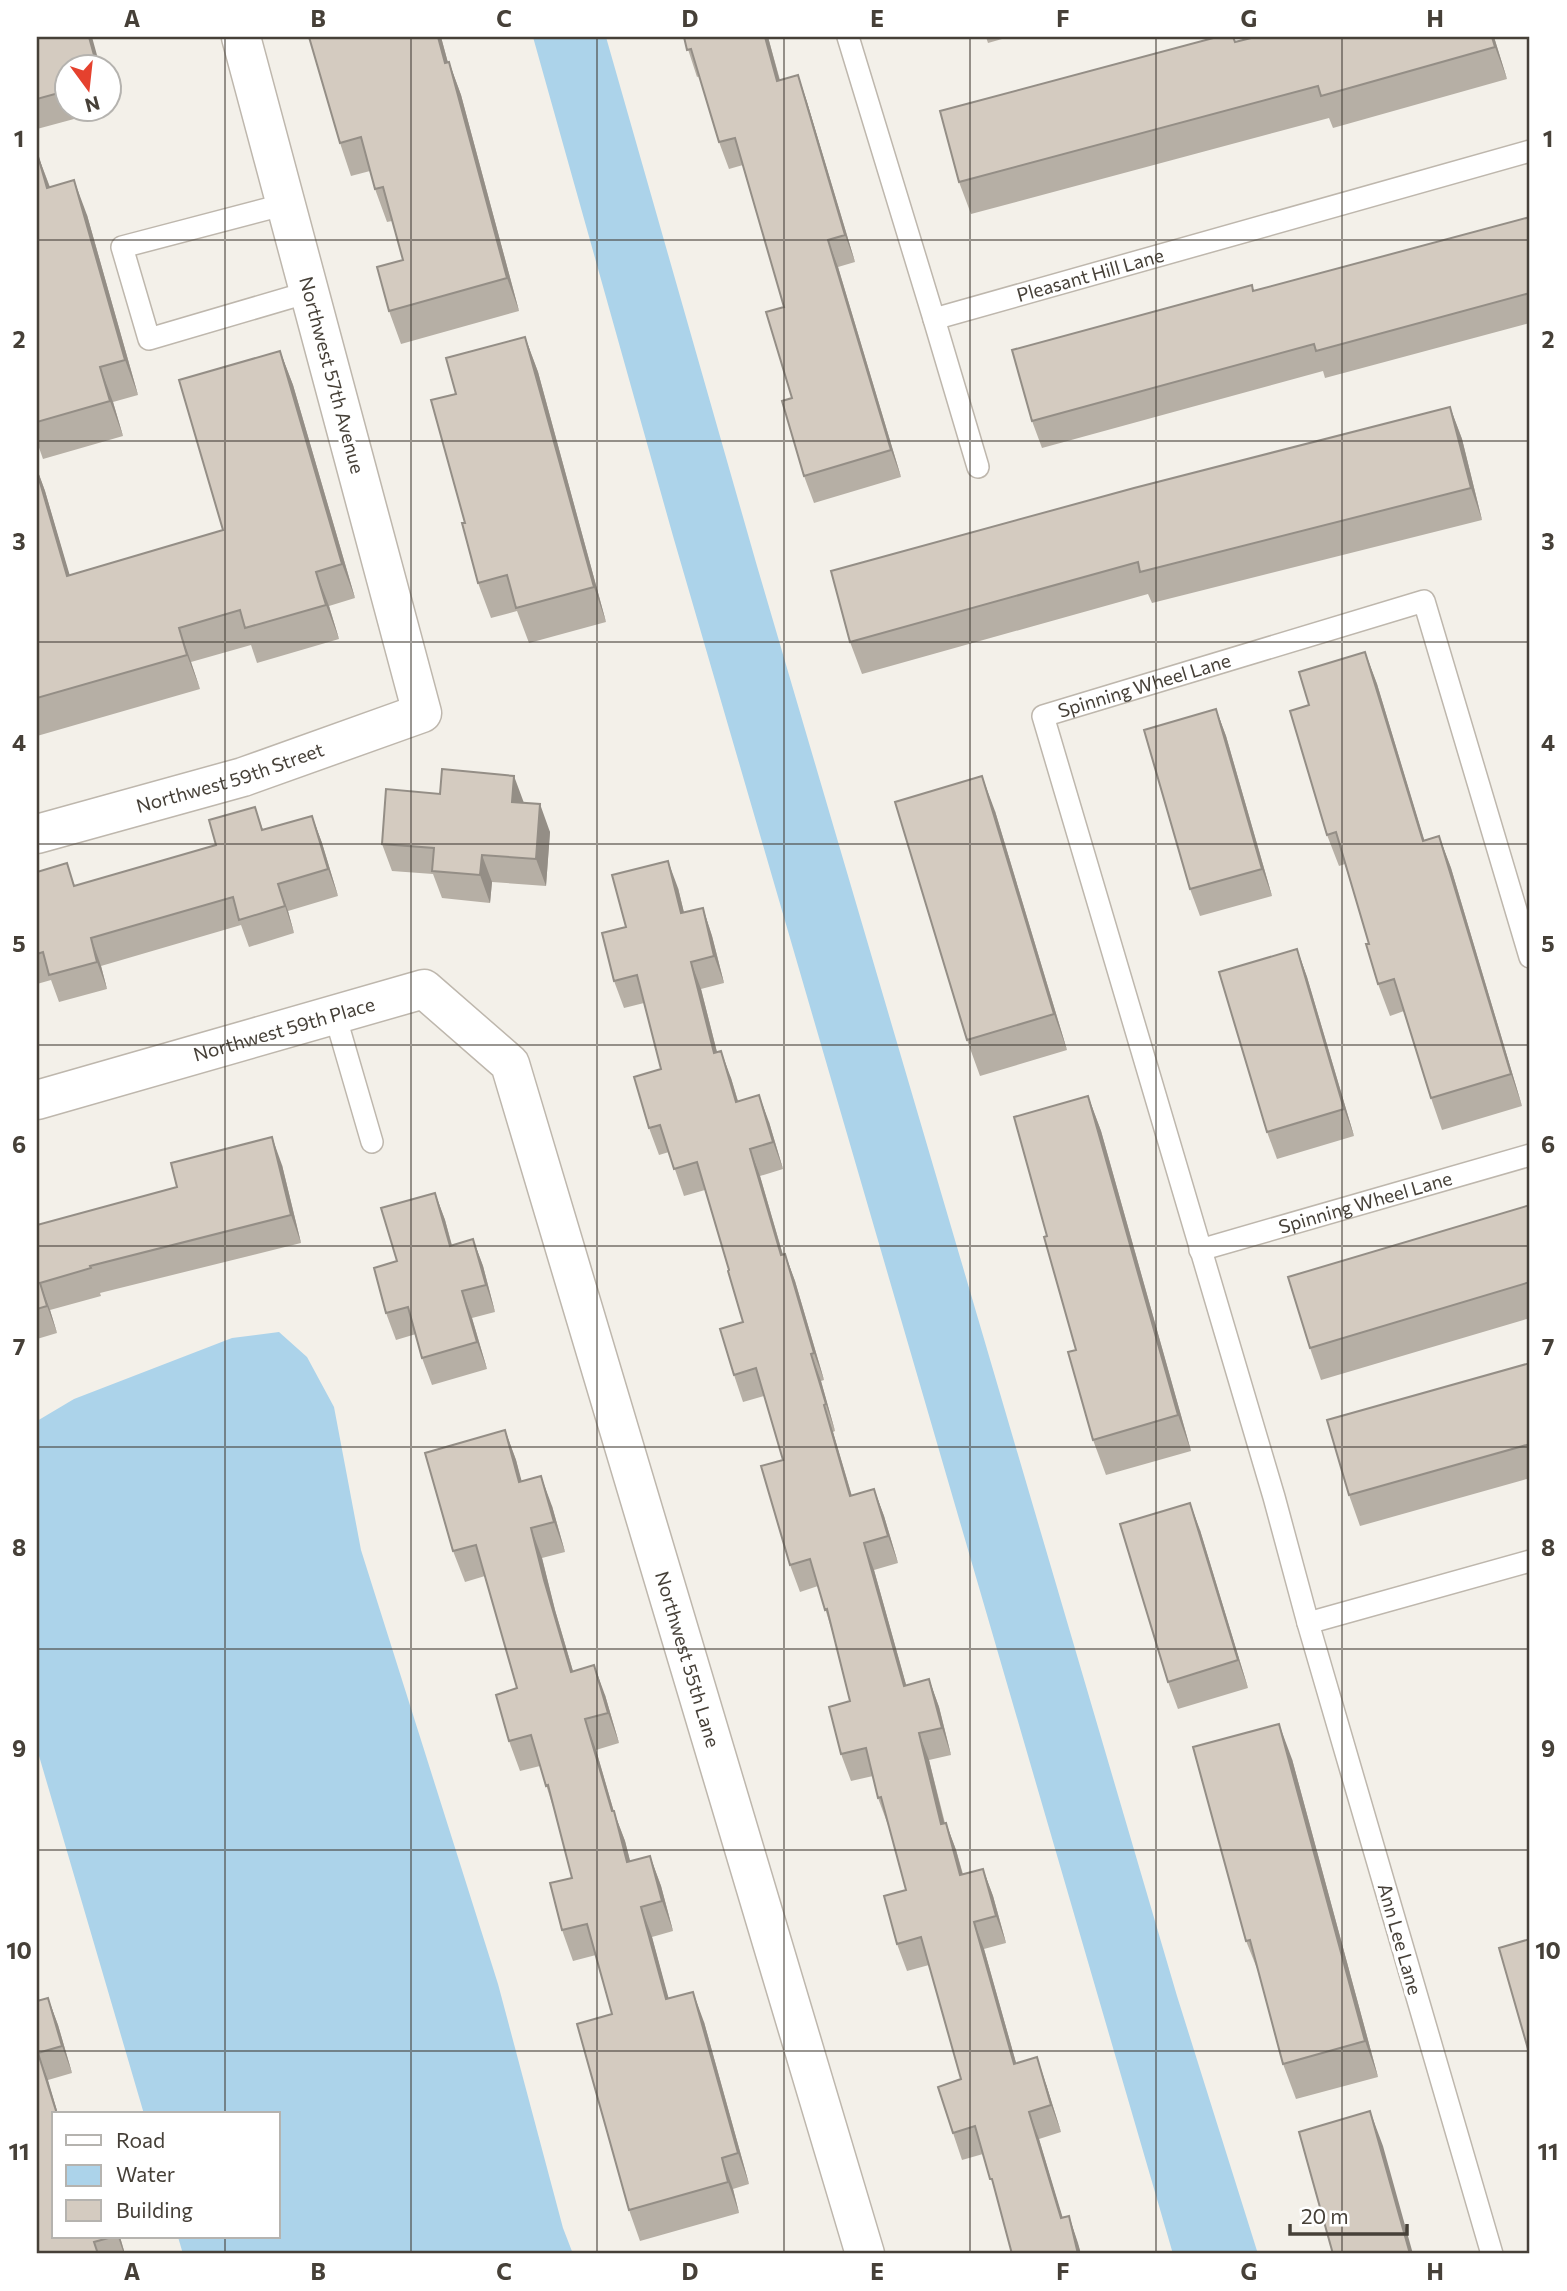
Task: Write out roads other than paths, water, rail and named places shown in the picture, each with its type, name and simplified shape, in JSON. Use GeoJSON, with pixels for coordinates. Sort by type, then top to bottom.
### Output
{"type":"FeatureCollection","features":[{"type":"Feature","properties":{"kind":"street","name":"Northwest 57th Avenue"},"geometry":{"type":"LineString","coordinates":[[241,37],[422,713]]}},
{"type":"Feature","properties":{"kind":"street","name":"Northwest 59th Street"},"geometry":{"type":"LineString","coordinates":[[37,834],[243,777],[422,713]]}},
{"type":"Feature","properties":{"kind":"street","name":"Northwest 59th Place"},"geometry":{"type":"LineString","coordinates":[[37,1100],[424,989],[510,1064]]}},
{"type":"Feature","properties":{"kind":"street","name":"Northwest 55th Lane"},"geometry":{"type":"LineString","coordinates":[[510,1064],[865,2254]]}},
{"type":"Feature","properties":{"kind":"lane"},"geometry":{"type":"LineString","coordinates":[[848,37],[978,467]]}},
{"type":"Feature","properties":{"kind":"lane","name":"Pleasant Hill Lane"},"geometry":{"type":"LineString","coordinates":[[934,319],[1530,151]]}},
{"type":"Feature","properties":{"kind":"lane"},"geometry":{"type":"LineString","coordinates":[[286,204],[122,247],[149,339],[309,292]]}},
{"type":"Feature","properties":{"kind":"lane","name":"Spinning Wheel Lane"},"geometry":{"type":"LineString","coordinates":[[1274,1497],[1043,716],[1424,601],[1530,957]]}},
{"type":"Feature","properties":{"kind":"lane"},"geometry":{"type":"LineString","coordinates":[[335,1015],[372,1142]]}},
{"type":"Feature","properties":{"kind":"lane","name":"Spinning Wheel Lane"},"geometry":{"type":"LineString","coordinates":[[1200,1250],[1530,1155]]}},
{"type":"Feature","properties":{"kind":"lane","name":"Ann Lee Lane"},"geometry":{"type":"LineString","coordinates":[[1274,1497],[1308,1623],[1492,2254]]}},
{"type":"Feature","properties":{"kind":"lane"},"geometry":{"type":"LineString","coordinates":[[1308,1623],[1530,1561]]}},
{"type":"Feature","properties":{"kind":"water"},"geometry":{"type":"Polygon","coordinates":[[[533,37],[606,37],[757,566],[1177,1996],[1258,2254],[1173,2254],[673,536],[533,37]]]}},
{"type":"Feature","properties":{"kind":"water"},"geometry":{"type":"Polygon","coordinates":[[[279,1332],[307,1357],[334,1407],[361,1550],[498,1984],[563,2228],[573,2254],[183,2254],[178,2238],[280,2238],[280,2112],[143,2112],[37,1749],[37,1421],[74,1399],[232,1338],[279,1332]]]}}]}
